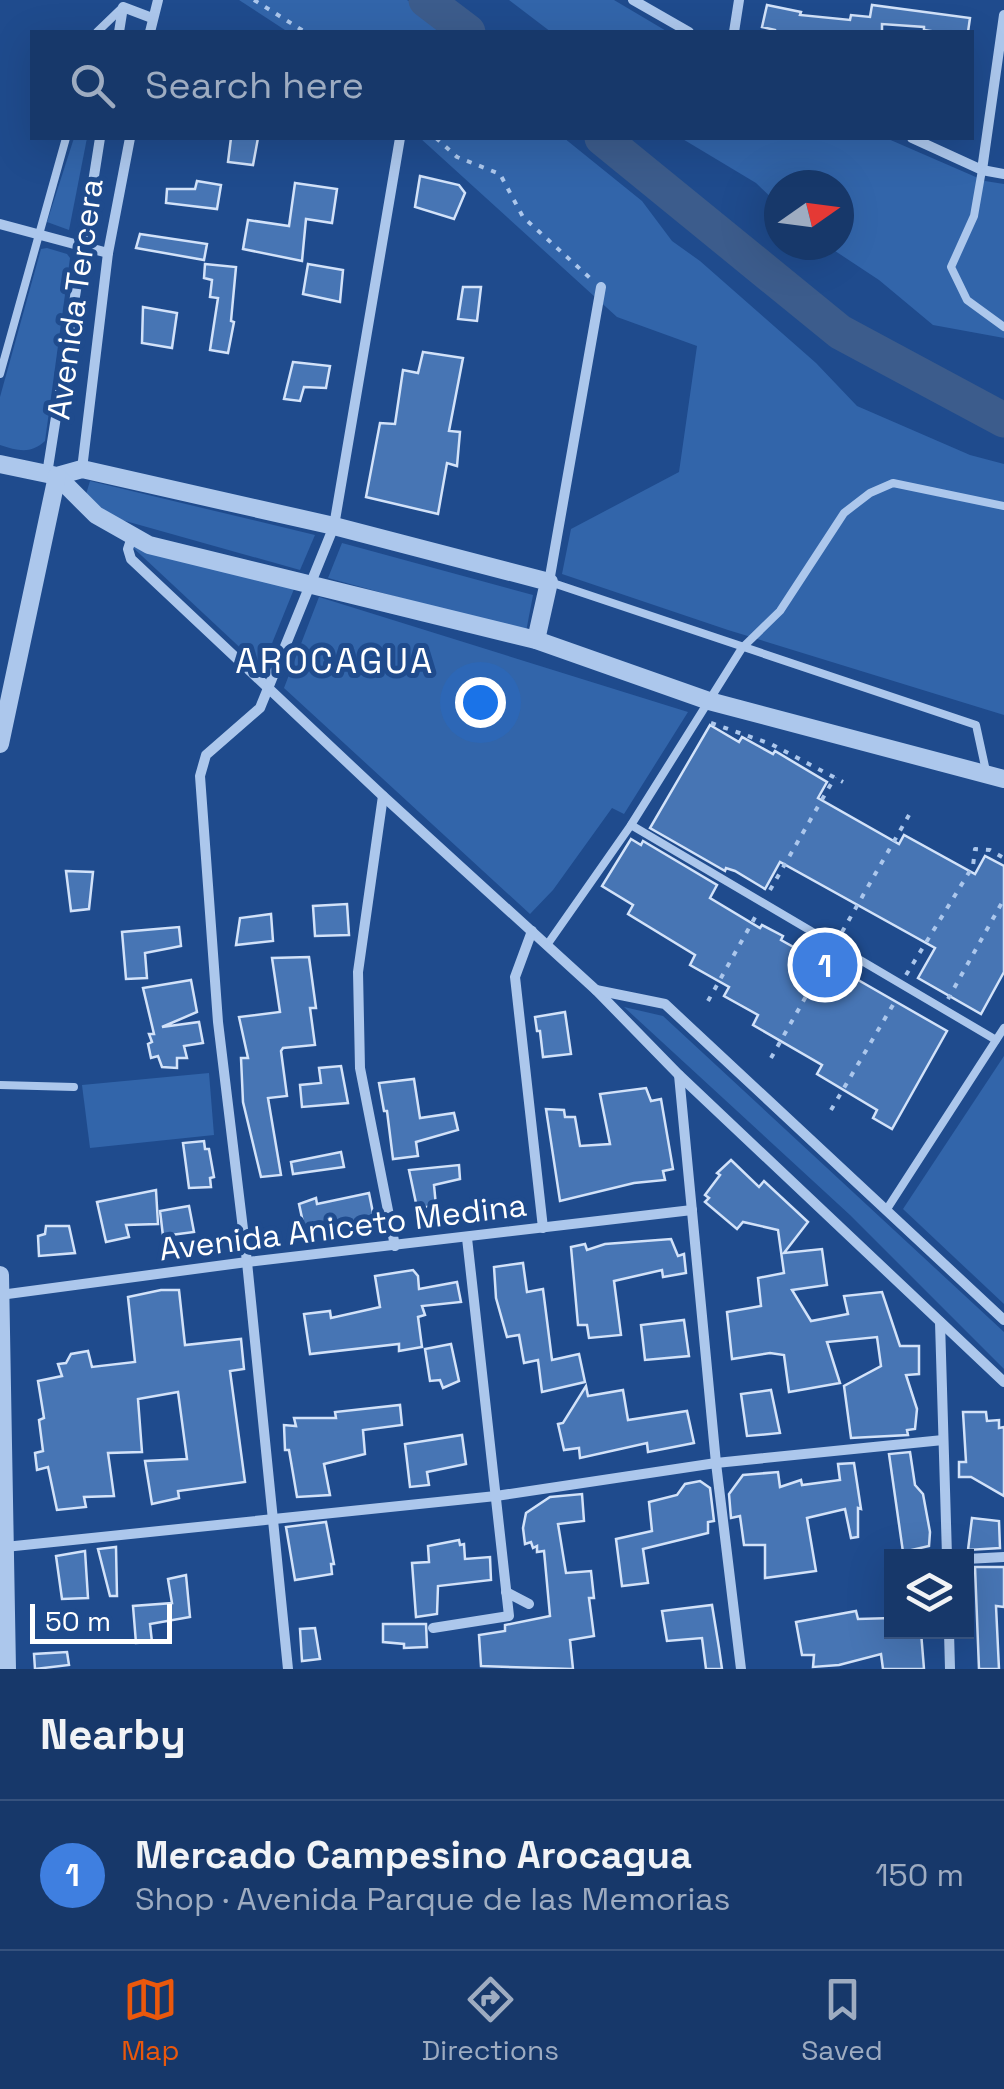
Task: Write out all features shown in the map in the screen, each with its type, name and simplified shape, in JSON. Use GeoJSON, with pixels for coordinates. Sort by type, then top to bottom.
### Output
{"type":"FeatureCollection","features":[{"type":"Feature","properties":{"kind":"street"},"geometry":{"type":"LineString","coordinates":[[150,30],[158,0]]}},
{"type":"Feature","properties":{"kind":"street"},"geometry":{"type":"LineString","coordinates":[[633,0],[686,30]]}},
{"type":"Feature","properties":{"kind":"street"},"geometry":{"type":"LineString","coordinates":[[734,30],[739,0]]}},
{"type":"Feature","properties":{"kind":"street"},"geometry":{"type":"LineString","coordinates":[[119,30],[123,8],[152,18]]}},
{"type":"Feature","properties":{"kind":"street"},"geometry":{"type":"LineString","coordinates":[[982,170],[1004,15]]}},
{"type":"Feature","properties":{"kind":"street","name":"Avenida Tercera"},"geometry":{"type":"LineString","coordinates":[[0,744],[52,475],[81,245],[100,140]]}},
{"type":"Feature","properties":{"kind":"street","name":"Avenida Tercera"},"geometry":{"type":"LineString","coordinates":[[82,469],[108,253],[130,140]]}},
{"type":"Feature","properties":{"kind":"street"},"geometry":{"type":"LineString","coordinates":[[288,1669],[247,1262],[218,1022],[200,776],[206,756],[260,708],[334,526],[400,140]]}},
{"type":"Feature","properties":{"kind":"street"},"geometry":{"type":"LineString","coordinates":[[916,140],[982,170],[1004,174]]}},
{"type":"Feature","properties":{"kind":"street"},"geometry":{"type":"LineString","coordinates":[[0,224],[108,253]]}},
{"type":"Feature","properties":{"kind":"street"},"geometry":{"type":"LineString","coordinates":[[536,640],[601,288]]}},
{"type":"Feature","properties":{"kind":"street"},"geometry":{"type":"LineString","coordinates":[[0,464],[52,475],[82,469],[334,526],[548,582]]}},
{"type":"Feature","properties":{"kind":"street"},"geometry":{"type":"LineString","coordinates":[[52,475],[96,515],[149,545],[536,640],[708,700],[996,777]]}},
{"type":"Feature","properties":{"kind":"street"},"geometry":{"type":"LineString","coordinates":[[132,536],[128,548],[131,559],[382,796],[596,990],[679,1075],[1004,1382]]}},
{"type":"Feature","properties":{"kind":"street"},"geometry":{"type":"LineString","coordinates":[[382,796],[358,972],[360,1068],[395,1246]]}},
{"type":"Feature","properties":{"kind":"street"},"geometry":{"type":"LineString","coordinates":[[532,930],[515,977],[543,1228]]}},
{"type":"Feature","properties":{"kind":"street"},"geometry":{"type":"LineString","coordinates":[[596,990],[665,1004],[1004,1320]]}},
{"type":"Feature","properties":{"kind":"street"},"geometry":{"type":"LineString","coordinates":[[679,1075],[716,1463],[741,1669]]}},
{"type":"Feature","properties":{"kind":"street","name":"Avenida Aniceto Medina"},"geometry":{"type":"LineString","coordinates":[[0,1295],[692,1210]]}},
{"type":"Feature","properties":{"kind":"street"},"geometry":{"type":"LineString","coordinates":[[433,1628],[510,1616],[467,1238]]}},
{"type":"Feature","properties":{"kind":"street"},"geometry":{"type":"LineString","coordinates":[[0,1275],[7,1669]]}},
{"type":"Feature","properties":{"kind":"street"},"geometry":{"type":"LineString","coordinates":[[940,1322],[947,1549]]}},
{"type":"Feature","properties":{"kind":"street"},"geometry":{"type":"LineString","coordinates":[[6,1547],[496,1496],[716,1463],[944,1440]]}},
{"type":"Feature","properties":{"kind":"street"},"geometry":{"type":"LineString","coordinates":[[974,1558],[1004,1558]]}},
{"type":"Feature","properties":{"kind":"street"},"geometry":{"type":"LineString","coordinates":[[506,1592],[529,1604]]}},
{"type":"Feature","properties":{"kind":"street"},"geometry":{"type":"LineString","coordinates":[[949,1639],[950,1669]]}},
{"type":"Feature","properties":{"kind":"lane"},"geometry":{"type":"LineString","coordinates":[[100,30],[123,8]]}},
{"type":"Feature","properties":{"kind":"lane"},"geometry":{"type":"LineString","coordinates":[[0,374],[65,140]]}},
{"type":"Feature","properties":{"kind":"lane"},"geometry":{"type":"LineString","coordinates":[[982,170],[974,216],[951,267],[967,300],[1004,326]]}},
{"type":"Feature","properties":{"kind":"lane"},"geometry":{"type":"LineString","coordinates":[[547,945],[742,648],[780,611],[844,513],[870,493],[893,483],[1004,506]]}},
{"type":"Feature","properties":{"kind":"lane"},"geometry":{"type":"LineString","coordinates":[[548,582],[976,725],[996,777]]}},
{"type":"Feature","properties":{"kind":"lane"},"geometry":{"type":"LineString","coordinates":[[630,824],[996,1040]]}},
{"type":"Feature","properties":{"kind":"lane"},"geometry":{"type":"LineString","coordinates":[[887,1209],[1004,1028]]}},
{"type":"Feature","properties":{"kind":"lane"},"geometry":{"type":"LineString","coordinates":[[0,1085],[74,1087]]}},
{"type":"Feature","properties":{"kind":"path"},"geometry":{"type":"LineString","coordinates":[[254,0],[302,30]]}},
{"type":"Feature","properties":{"kind":"path"},"geometry":{"type":"LineString","coordinates":[[438,140],[458,158],[500,174],[523,216],[601,288]]}},
{"type":"Feature","properties":{"kind":"path"},"geometry":{"type":"LineString","coordinates":[[696,720],[756,738],[843,782]]}},
{"type":"Feature","properties":{"kind":"path"},"geometry":{"type":"LineString","coordinates":[[708,1001],[835,777]]}},
{"type":"Feature","properties":{"kind":"path"},"geometry":{"type":"LineString","coordinates":[[975,848],[1004,858]]}},
{"type":"Feature","properties":{"kind":"path"},"geometry":{"type":"LineString","coordinates":[[942,1008],[1004,899]]}},
{"type":"Feature","properties":{"kind":"shaded area"},"geometry":{"type":"Polygon","coordinates":[[[239,0],[407,0],[453,30],[285,30],[239,0]]]}},
{"type":"Feature","properties":{"kind":"shaded area"},"geometry":{"type":"Polygon","coordinates":[[[509,0],[614,0],[665,30],[548,30],[509,0]]]}},
{"type":"Feature","properties":{"kind":"shaded area"},"geometry":{"type":"Polygon","coordinates":[[[73,140],[87,140],[69,230],[47,222],[73,140]]]}},
{"type":"Feature","properties":{"kind":"shaded area"},"geometry":{"type":"Polygon","coordinates":[[[422,140],[566,140],[642,201],[672,241],[816,363],[857,406],[970,455],[1004,464],[1004,715],[562,574],[571,529],[679,472],[697,346],[617,317],[422,140]]]}},
{"type":"Feature","properties":{"kind":"shaded area"},"geometry":{"type":"Polygon","coordinates":[[[684,140],[891,140],[985,181],[1004,184],[1004,338],[933,325],[849,260],[854,260],[854,170],[764,170],[764,191],[684,140]]]}},
{"type":"Feature","properties":{"kind":"shaded area"},"geometry":{"type":"Polygon","coordinates":[[[41,249],[70,258],[45,441],[29,450],[18,450],[0,445],[0,397],[41,249]]]}},
{"type":"Feature","properties":{"kind":"shaded area"},"geometry":{"type":"Polygon","coordinates":[[[90,481],[315,535],[300,570],[97,513],[84,501],[90,481]]]}},
{"type":"Feature","properties":{"kind":"shaded area"},"geometry":{"type":"Polygon","coordinates":[[[127,542],[294,589],[262,668],[127,542]]]}},
{"type":"Feature","properties":{"kind":"shaded area"},"geometry":{"type":"Polygon","coordinates":[[[342,543],[533,595],[526,632],[328,578],[342,543]]]}},
{"type":"Feature","properties":{"kind":"shaded area"},"geometry":{"type":"Polygon","coordinates":[[[319,597],[688,712],[624,814],[612,808],[553,890],[530,914],[284,688],[319,597]]]}},
{"type":"Feature","properties":{"kind":"shaded area"},"geometry":{"type":"Polygon","coordinates":[[[624,1007],[663,1016],[1004,1332],[1004,1369],[850,1215],[624,1007]]]}},
{"type":"Feature","properties":{"kind":"shaded area"},"geometry":{"type":"Polygon","coordinates":[[[1004,1056],[1004,1304],[903,1209],[1004,1056]]]}},
{"type":"Feature","properties":{"kind":"shaded area"},"geometry":{"type":"Polygon","coordinates":[[[209,1073],[214,1135],[90,1148],[82,1085],[209,1073]]]}},
{"type":"Feature","properties":{"kind":"building"},"geometry":{"type":"Polygon","coordinates":[[[767,5],[801,12],[800,15],[850,20],[851,15],[870,17],[872,5],[970,18],[968,30],[924,30],[882,24],[882,30],[762,27],[767,5]]]}},
{"type":"Feature","properties":{"kind":"building"},"geometry":{"type":"Polygon","coordinates":[[[231,140],[258,140],[253,165],[228,162],[231,140]]]}},
{"type":"Feature","properties":{"kind":"building"},"geometry":{"type":"Polygon","coordinates":[[[420,176],[459,185],[465,193],[454,219],[415,207],[420,176]]]}},
{"type":"Feature","properties":{"kind":"building"},"geometry":{"type":"Polygon","coordinates":[[[197,181],[221,185],[217,209],[166,203],[167,189],[195,189],[197,181]]]}},
{"type":"Feature","properties":{"kind":"building"},"geometry":{"type":"Polygon","coordinates":[[[295,183],[337,189],[332,223],[306,219],[302,261],[243,249],[248,220],[289,226],[295,183]]]}},
{"type":"Feature","properties":{"kind":"building"},"geometry":{"type":"Polygon","coordinates":[[[140,234],[207,244],[204,260],[136,248],[140,234]]]}},
{"type":"Feature","properties":{"kind":"building"},"geometry":{"type":"Polygon","coordinates":[[[205,264],[236,267],[231,321],[234,322],[228,353],[210,350],[218,298],[210,297],[212,280],[204,278],[205,264]]]}},
{"type":"Feature","properties":{"kind":"building"},"geometry":{"type":"Polygon","coordinates":[[[308,264],[343,270],[340,302],[303,294],[308,264]]]}},
{"type":"Feature","properties":{"kind":"building"},"geometry":{"type":"Polygon","coordinates":[[[463,287],[481,287],[477,321],[458,319],[463,287]]]}},
{"type":"Feature","properties":{"kind":"building"},"geometry":{"type":"Polygon","coordinates":[[[143,307],[177,313],[172,348],[142,343],[143,307]]]}},
{"type":"Feature","properties":{"kind":"building"},"geometry":{"type":"Polygon","coordinates":[[[423,352],[463,358],[449,431],[460,432],[457,466],[447,463],[438,514],[366,497],[380,423],[395,424],[403,370],[418,373],[423,352]]]}},
{"type":"Feature","properties":{"kind":"building"},"geometry":{"type":"Polygon","coordinates":[[[293,362],[330,366],[326,388],[304,387],[300,401],[284,399],[293,362]]]}},
{"type":"Feature","properties":{"kind":"building"},"geometry":{"type":"Polygon","coordinates":[[[710,725],[739,742],[742,737],[773,754],[775,751],[827,782],[818,798],[899,844],[904,835],[975,874],[985,856],[1004,866],[1004,972],[981,1014],[918,978],[935,948],[780,862],[765,889],[650,828],[710,725]]]}},
{"type":"Feature","properties":{"kind":"building"},"geometry":{"type":"Polygon","coordinates":[[[631,839],[641,845],[643,841],[717,885],[710,898],[947,1031],[892,1129],[873,1118],[877,1110],[817,1074],[822,1065],[753,1025],[758,1015],[724,996],[729,987],[690,965],[695,955],[628,914],[633,905],[602,886],[631,839]]]}},
{"type":"Feature","properties":{"kind":"building"},"geometry":{"type":"Polygon","coordinates":[[[66,871],[93,872],[89,909],[71,911],[66,871]]]}},
{"type":"Feature","properties":{"kind":"building"},"geometry":{"type":"Polygon","coordinates":[[[347,904],[349,935],[315,936],[313,906],[347,904]]]}},
{"type":"Feature","properties":{"kind":"building"},"geometry":{"type":"Polygon","coordinates":[[[271,914],[273,941],[236,945],[240,918],[271,914]]]}},
{"type":"Feature","properties":{"kind":"building"},"geometry":{"type":"Polygon","coordinates":[[[179,927],[181,946],[145,953],[147,978],[126,979],[122,932],[179,927]]]}},
{"type":"Feature","properties":{"kind":"building"},"geometry":{"type":"Polygon","coordinates":[[[309,957],[316,1008],[310,1008],[315,1045],[281,1051],[287,1096],[268,1098],[281,1175],[261,1177],[243,1102],[241,1058],[248,1058],[239,1017],[280,1012],[272,958],[309,957]]]}},
{"type":"Feature","properties":{"kind":"building"},"geometry":{"type":"Polygon","coordinates":[[[191,980],[197,1012],[162,1027],[199,1022],[203,1043],[184,1046],[187,1058],[177,1058],[177,1068],[162,1067],[158,1056],[151,1058],[149,1034],[154,1034],[143,988],[191,980]]]}},
{"type":"Feature","properties":{"kind":"building"},"geometry":{"type":"Polygon","coordinates":[[[565,1012],[571,1054],[543,1057],[535,1017],[565,1012]]]}},
{"type":"Feature","properties":{"kind":"building"},"geometry":{"type":"Polygon","coordinates":[[[341,1066],[348,1103],[302,1107],[300,1085],[321,1083],[319,1068],[341,1066]]]}},
{"type":"Feature","properties":{"kind":"building"},"geometry":{"type":"Polygon","coordinates":[[[414,1079],[420,1118],[454,1113],[458,1130],[416,1142],[418,1156],[393,1159],[379,1083],[414,1079]]]}},
{"type":"Feature","properties":{"kind":"building"},"geometry":{"type":"Polygon","coordinates":[[[646,1088],[651,1101],[661,1099],[673,1169],[663,1171],[665,1180],[634,1183],[560,1201],[546,1109],[564,1110],[565,1117],[575,1117],[580,1146],[610,1144],[600,1094],[646,1088]]]}},
{"type":"Feature","properties":{"kind":"building"},"geometry":{"type":"Polygon","coordinates":[[[204,1141],[214,1177],[210,1178],[211,1187],[189,1188],[183,1143],[204,1141]]]}},
{"type":"Feature","properties":{"kind":"building"},"geometry":{"type":"Polygon","coordinates":[[[341,1152],[344,1167],[293,1174],[291,1162],[341,1152]]]}},
{"type":"Feature","properties":{"kind":"building"},"geometry":{"type":"Polygon","coordinates":[[[731,1160],[759,1187],[764,1181],[808,1222],[784,1253],[822,1249],[827,1285],[792,1290],[811,1321],[848,1314],[844,1296],[882,1292],[900,1346],[919,1346],[919,1374],[906,1375],[917,1409],[915,1429],[907,1430],[908,1435],[851,1438],[844,1386],[881,1366],[877,1337],[827,1342],[840,1383],[789,1392],[784,1355],[770,1353],[732,1359],[727,1312],[761,1306],[758,1278],[784,1273],[778,1230],[743,1222],[737,1229],[705,1202],[709,1198],[705,1195],[720,1175],[717,1173],[731,1160]]]}},
{"type":"Feature","properties":{"kind":"building"},"geometry":{"type":"Polygon","coordinates":[[[459,1165],[460,1179],[434,1185],[436,1206],[417,1208],[409,1170],[459,1165]]]}},
{"type":"Feature","properties":{"kind":"building"},"geometry":{"type":"Polygon","coordinates":[[[156,1190],[158,1224],[126,1225],[129,1237],[106,1242],[97,1202],[156,1190]]]}},
{"type":"Feature","properties":{"kind":"building"},"geometry":{"type":"Polygon","coordinates":[[[369,1193],[374,1218],[304,1227],[299,1204],[316,1198],[317,1204],[369,1193]]]}},
{"type":"Feature","properties":{"kind":"building"},"geometry":{"type":"Polygon","coordinates":[[[189,1206],[194,1232],[163,1236],[160,1211],[189,1206]]]}},
{"type":"Feature","properties":{"kind":"building"},"geometry":{"type":"Polygon","coordinates":[[[46,1226],[69,1226],[75,1253],[39,1256],[38,1236],[45,1234],[46,1226]]]}},
{"type":"Feature","properties":{"kind":"building"},"geometry":{"type":"Polygon","coordinates":[[[671,1239],[678,1256],[684,1254],[686,1273],[663,1277],[662,1270],[614,1281],[621,1335],[589,1338],[587,1325],[578,1325],[571,1247],[585,1244],[587,1250],[605,1244],[671,1239]]]}},
{"type":"Feature","properties":{"kind":"building"},"geometry":{"type":"Polygon","coordinates":[[[523,1263],[527,1292],[543,1289],[552,1360],[579,1354],[585,1382],[542,1392],[538,1360],[524,1363],[519,1335],[507,1337],[496,1298],[494,1267],[523,1263]]]}},
{"type":"Feature","properties":{"kind":"building"},"geometry":{"type":"Polygon","coordinates":[[[413,1270],[419,1289],[457,1282],[461,1302],[422,1306],[425,1315],[418,1317],[422,1347],[399,1351],[399,1344],[310,1354],[304,1314],[330,1311],[331,1318],[380,1307],[375,1276],[413,1270]]]}},
{"type":"Feature","properties":{"kind":"building"},"geometry":{"type":"Polygon","coordinates":[[[179,1290],[185,1345],[241,1339],[244,1369],[230,1371],[245,1482],[178,1491],[179,1498],[152,1504],[145,1461],[187,1459],[178,1392],[138,1399],[142,1452],[108,1453],[114,1496],[84,1497],[86,1507],[57,1510],[48,1467],[37,1470],[35,1453],[43,1451],[39,1420],[44,1418],[38,1381],[62,1376],[58,1364],[66,1363],[71,1354],[88,1351],[92,1367],[135,1362],[128,1297],[179,1290]]]}},
{"type":"Feature","properties":{"kind":"building"},"geometry":{"type":"Polygon","coordinates":[[[684,1320],[689,1356],[645,1360],[641,1325],[684,1320]]]}},
{"type":"Feature","properties":{"kind":"building"},"geometry":{"type":"Polygon","coordinates":[[[451,1344],[459,1381],[443,1388],[440,1380],[430,1381],[425,1349],[451,1344]]]}},
{"type":"Feature","properties":{"kind":"building"},"geometry":{"type":"Polygon","coordinates":[[[586,1386],[588,1396],[623,1390],[628,1420],[687,1411],[694,1443],[648,1452],[647,1443],[580,1458],[579,1448],[564,1450],[558,1424],[563,1423],[586,1386]]]}},
{"type":"Feature","properties":{"kind":"building"},"geometry":{"type":"Polygon","coordinates":[[[771,1390],[780,1433],[747,1436],[741,1394],[771,1390]]]}},
{"type":"Feature","properties":{"kind":"building"},"geometry":{"type":"Polygon","coordinates":[[[400,1405],[402,1425],[363,1430],[365,1454],[324,1464],[330,1495],[297,1497],[289,1450],[285,1450],[284,1425],[296,1426],[294,1418],[336,1418],[335,1412],[400,1405]]]}},
{"type":"Feature","properties":{"kind":"building"},"geometry":{"type":"Polygon","coordinates":[[[963,1412],[986,1412],[987,1421],[999,1420],[999,1428],[1004,1427],[1004,1496],[971,1477],[959,1477],[959,1462],[966,1462],[963,1412]]]}},
{"type":"Feature","properties":{"kind":"building"},"geometry":{"type":"Polygon","coordinates":[[[462,1435],[466,1464],[427,1472],[429,1485],[410,1487],[405,1444],[462,1435]]]}},
{"type":"Feature","properties":{"kind":"building"},"geometry":{"type":"Polygon","coordinates":[[[910,1452],[915,1485],[923,1494],[929,1546],[903,1549],[889,1454],[910,1452]]]}},
{"type":"Feature","properties":{"kind":"building"},"geometry":{"type":"Polygon","coordinates":[[[854,1463],[861,1509],[858,1508],[858,1537],[851,1538],[845,1509],[807,1518],[816,1571],[765,1578],[765,1545],[744,1545],[740,1516],[731,1518],[729,1494],[743,1475],[778,1472],[780,1487],[801,1480],[802,1485],[840,1480],[838,1464],[854,1463]]]}},
{"type":"Feature","properties":{"kind":"building"},"geometry":{"type":"Polygon","coordinates":[[[700,1481],[710,1488],[714,1521],[708,1522],[708,1533],[643,1549],[648,1583],[622,1586],[616,1539],[652,1531],[649,1502],[677,1495],[685,1484],[700,1481]]]}},
{"type":"Feature","properties":{"kind":"building"},"geometry":{"type":"Polygon","coordinates":[[[582,1494],[584,1521],[558,1524],[566,1573],[591,1571],[594,1598],[589,1598],[594,1636],[570,1640],[573,1669],[481,1666],[479,1635],[550,1616],[544,1551],[537,1552],[537,1546],[533,1548],[531,1542],[525,1544],[526,1513],[550,1497],[582,1494]]]}},
{"type":"Feature","properties":{"kind":"building"},"geometry":{"type":"Polygon","coordinates":[[[972,1518],[999,1521],[1000,1548],[968,1549],[972,1518]]]}},
{"type":"Feature","properties":{"kind":"building"},"geometry":{"type":"Polygon","coordinates":[[[326,1522],[334,1564],[332,1574],[295,1580],[286,1527],[326,1522]]]}},
{"type":"Feature","properties":{"kind":"building"},"geometry":{"type":"Polygon","coordinates":[[[459,1540],[460,1545],[464,1544],[465,1559],[490,1557],[491,1580],[438,1586],[437,1614],[416,1617],[412,1563],[429,1562],[428,1546],[459,1540]]]}},
{"type":"Feature","properties":{"kind":"building"},"geometry":{"type":"Polygon","coordinates":[[[116,1547],[117,1596],[110,1596],[98,1549],[116,1547]]]}},
{"type":"Feature","properties":{"kind":"building"},"geometry":{"type":"Polygon","coordinates":[[[85,1551],[88,1598],[62,1599],[56,1556],[85,1551]]]}},
{"type":"Feature","properties":{"kind":"building"},"geometry":{"type":"Polygon","coordinates":[[[975,1567],[1004,1567],[1004,1607],[996,1606],[999,1669],[979,1669],[975,1567]]]}},
{"type":"Feature","properties":{"kind":"building"},"geometry":{"type":"Polygon","coordinates":[[[186,1575],[190,1617],[150,1624],[152,1642],[136,1643],[133,1606],[172,1603],[168,1579],[186,1575]]]}},
{"type":"Feature","properties":{"kind":"building"},"geometry":{"type":"Polygon","coordinates":[[[712,1605],[722,1669],[706,1669],[702,1638],[667,1641],[662,1611],[712,1605]]]}},
{"type":"Feature","properties":{"kind":"building"},"geometry":{"type":"Polygon","coordinates":[[[856,1611],[858,1619],[884,1618],[884,1639],[922,1639],[924,1669],[883,1669],[881,1654],[813,1667],[814,1655],[802,1655],[796,1622],[856,1611]]]}},
{"type":"Feature","properties":{"kind":"building"},"geometry":{"type":"Polygon","coordinates":[[[383,1624],[426,1624],[427,1647],[404,1648],[404,1644],[383,1642],[383,1624]]]}},
{"type":"Feature","properties":{"kind":"building"},"geometry":{"type":"Polygon","coordinates":[[[315,1628],[320,1659],[302,1661],[300,1629],[315,1628]]]}},
{"type":"Feature","properties":{"kind":"building"},"geometry":{"type":"Polygon","coordinates":[[[67,1652],[69,1665],[35,1669],[34,1654],[67,1652]]]}},
{"type":"Feature","properties":{"kind":"waterway"},"geometry":{"type":"LineString","coordinates":[[426,0],[465,30]]}},
{"type":"Feature","properties":{"kind":"waterway"},"geometry":{"type":"LineString","coordinates":[[604,140],[840,332],[1004,420]]}},
{"type":"Feature","properties":{"kind":"place","name":"Mercado Campesino Arocagua"},"geometry":{"type":"Point","coordinates":[825,965]}},
{"type":"Feature","properties":{"kind":"district","name":"AROCAGUA"},"geometry":{"type":"Point","coordinates":[335,661]}}]}
